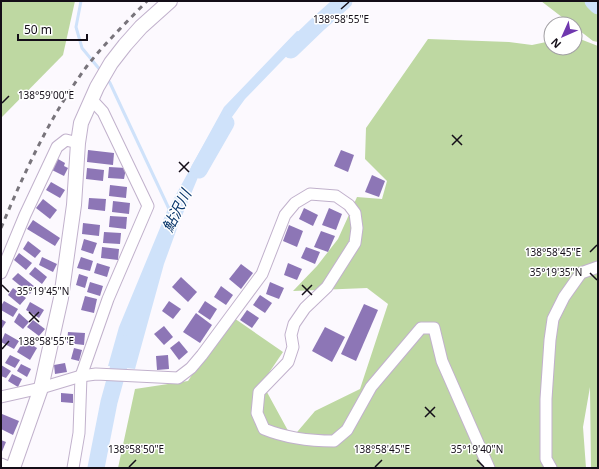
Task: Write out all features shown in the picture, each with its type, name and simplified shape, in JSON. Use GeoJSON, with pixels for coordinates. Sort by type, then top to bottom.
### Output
{"type":"FeatureCollection","features":[{"type":"Feature","properties":{"kind":"street"},"geometry":{"type":"LineString","coordinates":[[13,468],[41,388],[62,298],[74,205],[78,143],[81,123],[94,93],[111,63],[124,45],[141,27],[170,1]]}},
{"type":"Feature","properties":{"kind":"street"},"geometry":{"type":"LineString","coordinates":[[74,468],[79,432],[81,376],[108,299],[148,206],[94,93]]}},
{"type":"Feature","properties":{"kind":"street"},"geometry":{"type":"LineString","coordinates":[[1,273],[25,215],[57,147],[66,140],[78,143]]}},
{"type":"Feature","properties":{"kind":"street"},"geometry":{"type":"LineString","coordinates":[[1,397],[41,388],[81,376],[96,374],[178,378],[191,368],[202,355],[262,274],[285,215],[295,203],[310,194],[336,196],[349,205],[355,213],[357,228],[355,243],[327,287],[305,308],[294,324],[291,335],[293,347],[288,362],[259,392],[257,413],[264,429],[278,434],[314,441],[334,441],[346,430],[371,387],[421,328],[434,328],[442,361],[489,468]]}},
{"type":"Feature","properties":{"kind":"street"},"geometry":{"type":"LineString","coordinates":[[551,468],[546,459],[546,399],[553,319],[564,297],[581,273],[598,268]]}},
{"type":"Feature","properties":{"kind":"street"},"geometry":{"type":"LineString","coordinates":[[1,464],[10,468]]}},
{"type":"Feature","properties":{"kind":"green space"},"geometry":{"type":"Polygon","coordinates":[[[1,1],[75,1],[63,55],[1,118],[1,1]]]}},
{"type":"Feature","properties":{"kind":"green space"},"geometry":{"type":"Polygon","coordinates":[[[541,1],[598,1],[598,42],[593,41],[583,33],[583,16],[561,16],[541,1]]]}},
{"type":"Feature","properties":{"kind":"green space"},"geometry":{"type":"Polygon","coordinates":[[[428,39],[509,42],[532,45],[543,43],[543,56],[583,56],[583,40],[598,46],[598,468],[591,468],[590,387],[583,427],[586,468],[118,468],[135,389],[188,381],[231,316],[283,352],[262,383],[292,438],[315,411],[360,389],[388,304],[367,288],[293,291],[317,266],[338,239],[357,197],[382,199],[387,181],[365,159],[366,128],[428,39]]]}},
{"type":"Feature","properties":{"kind":"water"},"geometry":{"type":"Polygon","coordinates":[[[297,31],[308,34],[245,99],[211,146],[179,223],[164,264],[135,369],[108,366],[119,327],[167,211],[224,107],[297,31]]]}},
{"type":"Feature","properties":{"kind":"building"},"geometry":{"type":"Polygon","coordinates":[[[88,150],[114,153],[113,165],[87,162],[88,150]]]}},
{"type":"Feature","properties":{"kind":"building"},"geometry":{"type":"Polygon","coordinates":[[[341,150],[354,155],[348,172],[334,166],[341,150]]]}},
{"type":"Feature","properties":{"kind":"building"},"geometry":{"type":"Polygon","coordinates":[[[58,159],[65,163],[64,166],[68,168],[64,176],[52,170],[58,159]]]}},
{"type":"Feature","properties":{"kind":"building"},"geometry":{"type":"Polygon","coordinates":[[[109,167],[126,168],[124,179],[108,178],[109,167]]]}},
{"type":"Feature","properties":{"kind":"building"},"geometry":{"type":"Polygon","coordinates":[[[87,168],[104,170],[103,181],[86,179],[87,168]]]}},
{"type":"Feature","properties":{"kind":"building"},"geometry":{"type":"Polygon","coordinates":[[[372,175],[385,181],[379,197],[365,192],[372,175]]]}},
{"type":"Feature","properties":{"kind":"building"},"geometry":{"type":"Polygon","coordinates":[[[51,182],[65,190],[60,198],[46,190],[51,182]]]}},
{"type":"Feature","properties":{"kind":"building"},"geometry":{"type":"Polygon","coordinates":[[[110,185],[127,187],[126,198],[109,196],[110,185]]]}},
{"type":"Feature","properties":{"kind":"building"},"geometry":{"type":"Polygon","coordinates":[[[89,198],[106,199],[105,211],[88,209],[89,198]]]}},
{"type":"Feature","properties":{"kind":"building"},"geometry":{"type":"Polygon","coordinates":[[[43,199],[57,210],[50,219],[36,208],[43,199]]]}},
{"type":"Feature","properties":{"kind":"building"},"geometry":{"type":"Polygon","coordinates":[[[113,201],[130,203],[129,214],[112,212],[113,201]]]}},
{"type":"Feature","properties":{"kind":"building"},"geometry":{"type":"Polygon","coordinates":[[[304,208],[318,215],[313,226],[299,219],[304,208]]]}},
{"type":"Feature","properties":{"kind":"building"},"geometry":{"type":"Polygon","coordinates":[[[329,208],[342,214],[336,230],[322,225],[329,208]]]}},
{"type":"Feature","properties":{"kind":"building"},"geometry":{"type":"Polygon","coordinates":[[[110,216],[127,217],[126,229],[109,227],[110,216]]]}},
{"type":"Feature","properties":{"kind":"building"},"geometry":{"type":"Polygon","coordinates":[[[33,220],[60,238],[55,246],[27,229],[33,220]]]}},
{"type":"Feature","properties":{"kind":"building"},"geometry":{"type":"Polygon","coordinates":[[[83,223],[100,225],[99,236],[82,234],[83,223]]]}},
{"type":"Feature","properties":{"kind":"building"},"geometry":{"type":"Polygon","coordinates":[[[289,225],[303,231],[297,247],[283,241],[289,225]]]}},
{"type":"Feature","properties":{"kind":"building"},"geometry":{"type":"Polygon","coordinates":[[[321,231],[335,236],[328,252],[314,247],[321,231]]]}},
{"type":"Feature","properties":{"kind":"building"},"geometry":{"type":"Polygon","coordinates":[[[104,232],[121,233],[120,244],[103,243],[104,232]]]}},
{"type":"Feature","properties":{"kind":"building"},"geometry":{"type":"Polygon","coordinates":[[[84,239],[97,243],[93,254],[81,250],[84,239]]]}},
{"type":"Feature","properties":{"kind":"building"},"geometry":{"type":"Polygon","coordinates":[[[28,241],[41,251],[35,258],[23,249],[28,241]]]}},
{"type":"Feature","properties":{"kind":"building"},"geometry":{"type":"Polygon","coordinates":[[[102,247],[119,249],[118,260],[101,258],[102,247]]]}},
{"type":"Feature","properties":{"kind":"building"},"geometry":{"type":"Polygon","coordinates":[[[306,247],[320,252],[315,264],[301,258],[306,247]]]}},
{"type":"Feature","properties":{"kind":"building"},"geometry":{"type":"Polygon","coordinates":[[[19,253],[32,263],[26,270],[14,260],[19,253]]]}},
{"type":"Feature","properties":{"kind":"building"},"geometry":{"type":"Polygon","coordinates":[[[42,257],[57,264],[53,272],[39,265],[42,257]]]}},
{"type":"Feature","properties":{"kind":"building"},"geometry":{"type":"Polygon","coordinates":[[[81,257],[93,261],[90,271],[77,268],[81,257]]]}},
{"type":"Feature","properties":{"kind":"building"},"geometry":{"type":"Polygon","coordinates":[[[97,263],[110,267],[107,277],[94,273],[97,263]]]}},
{"type":"Feature","properties":{"kind":"building"},"geometry":{"type":"Polygon","coordinates":[[[288,263],[302,269],[297,280],[284,275],[288,263]]]}},
{"type":"Feature","properties":{"kind":"building"},"geometry":{"type":"Polygon","coordinates":[[[241,264],[253,273],[241,289],[229,279],[241,264]]]}},
{"type":"Feature","properties":{"kind":"building"},"geometry":{"type":"Polygon","coordinates":[[[35,267],[47,277],[42,284],[29,274],[35,267]]]}},
{"type":"Feature","properties":{"kind":"building"},"geometry":{"type":"Polygon","coordinates":[[[18,273],[35,287],[30,294],[12,279],[18,273]]]}},
{"type":"Feature","properties":{"kind":"building"},"geometry":{"type":"Polygon","coordinates":[[[79,274],[88,277],[85,288],[76,285],[79,274]]]}},
{"type":"Feature","properties":{"kind":"building"},"geometry":{"type":"Polygon","coordinates":[[[181,277],[197,292],[188,302],[172,287],[181,277]]]}},
{"type":"Feature","properties":{"kind":"building"},"geometry":{"type":"Polygon","coordinates":[[[90,282],[103,286],[100,296],[87,292],[90,282]]]}},
{"type":"Feature","properties":{"kind":"building"},"geometry":{"type":"Polygon","coordinates":[[[270,282],[284,288],[279,299],[266,294],[270,282]]]}},
{"type":"Feature","properties":{"kind":"building"},"geometry":{"type":"Polygon","coordinates":[[[221,286],[233,295],[226,305],[214,297],[221,286]]]}},
{"type":"Feature","properties":{"kind":"building"},"geometry":{"type":"Polygon","coordinates":[[[13,288],[26,298],[20,305],[8,295],[13,288]]]}},
{"type":"Feature","properties":{"kind":"building"},"geometry":{"type":"Polygon","coordinates":[[[260,295],[272,303],[265,313],[253,305],[260,295]]]}},
{"type":"Feature","properties":{"kind":"building"},"geometry":{"type":"Polygon","coordinates":[[[85,296],[97,299],[94,313],[81,310],[85,296]]]}},
{"type":"Feature","properties":{"kind":"building"},"geometry":{"type":"Polygon","coordinates":[[[4,301],[18,309],[13,317],[1,310],[1,306],[4,301]]]}},
{"type":"Feature","properties":{"kind":"building"},"geometry":{"type":"Polygon","coordinates":[[[169,301],[181,309],[173,319],[162,311],[169,301]]]}},
{"type":"Feature","properties":{"kind":"building"},"geometry":{"type":"Polygon","coordinates":[[[205,301],[217,309],[210,320],[198,312],[205,301]]]}},
{"type":"Feature","properties":{"kind":"building"},"geometry":{"type":"Polygon","coordinates":[[[30,302],[44,310],[39,318],[26,310],[30,302]]]}},
{"type":"Feature","properties":{"kind":"building"},"geometry":{"type":"Polygon","coordinates":[[[364,304],[378,310],[356,361],[341,354],[364,304]]]}},
{"type":"Feature","properties":{"kind":"building"},"geometry":{"type":"Polygon","coordinates":[[[247,310],[259,318],[252,328],[240,320],[247,310]]]}},
{"type":"Feature","properties":{"kind":"building"},"geometry":{"type":"Polygon","coordinates":[[[19,313],[29,322],[23,329],[14,322],[19,313]]]}},
{"type":"Feature","properties":{"kind":"building"},"geometry":{"type":"Polygon","coordinates":[[[196,313],[212,325],[200,343],[183,332],[196,313]]]}},
{"type":"Feature","properties":{"kind":"building"},"geometry":{"type":"Polygon","coordinates":[[[1,319],[6,322],[1,330],[1,319]]]}},
{"type":"Feature","properties":{"kind":"building"},"geometry":{"type":"Polygon","coordinates":[[[33,320],[45,329],[39,336],[27,327],[33,320]]]}},
{"type":"Feature","properties":{"kind":"building"},"geometry":{"type":"Polygon","coordinates":[[[164,326],[173,337],[164,345],[154,334],[164,326]]]}},
{"type":"Feature","properties":{"kind":"building"},"geometry":{"type":"Polygon","coordinates":[[[325,327],[345,337],[332,362],[312,351],[325,327]]]}},
{"type":"Feature","properties":{"kind":"building"},"geometry":{"type":"Polygon","coordinates":[[[68,332],[85,333],[84,345],[67,343],[68,332]]]}},
{"type":"Feature","properties":{"kind":"building"},"geometry":{"type":"Polygon","coordinates":[[[5,333],[19,341],[14,349],[1,342],[5,333]]]}},
{"type":"Feature","properties":{"kind":"building"},"geometry":{"type":"Polygon","coordinates":[[[24,340],[37,348],[30,360],[17,352],[24,340]]]}},
{"type":"Feature","properties":{"kind":"building"},"geometry":{"type":"Polygon","coordinates":[[[179,341],[188,352],[179,360],[170,348],[179,341]]]}},
{"type":"Feature","properties":{"kind":"building"},"geometry":{"type":"Polygon","coordinates":[[[74,348],[82,350],[79,361],[71,359],[74,348]]]}},
{"type":"Feature","properties":{"kind":"building"},"geometry":{"type":"Polygon","coordinates":[[[10,355],[20,360],[15,368],[5,363],[10,355]]]}},
{"type":"Feature","properties":{"kind":"building"},"geometry":{"type":"Polygon","coordinates":[[[168,355],[169,369],[157,370],[156,356],[168,355]]]}},
{"type":"Feature","properties":{"kind":"building"},"geometry":{"type":"Polygon","coordinates":[[[65,363],[67,372],[55,374],[54,365],[65,363]]]}},
{"type":"Feature","properties":{"kind":"building"},"geometry":{"type":"Polygon","coordinates":[[[21,364],[31,369],[27,377],[17,371],[21,364]]]}},
{"type":"Feature","properties":{"kind":"building"},"geometry":{"type":"Polygon","coordinates":[[[1,365],[11,371],[6,378],[1,376],[1,365]]]}},
{"type":"Feature","properties":{"kind":"building"},"geometry":{"type":"Polygon","coordinates":[[[12,374],[22,379],[18,387],[8,381],[12,374]]]}},
{"type":"Feature","properties":{"kind":"building"},"geometry":{"type":"Polygon","coordinates":[[[61,393],[73,394],[73,403],[61,402],[61,393]]]}},
{"type":"Feature","properties":{"kind":"building"},"geometry":{"type":"Polygon","coordinates":[[[2,414],[19,421],[13,435],[1,429],[2,414]]]}},
{"type":"Feature","properties":{"kind":"building"},"geometry":{"type":"Polygon","coordinates":[[[1,440],[6,442],[1,454],[1,440]]]}},
{"type":"Feature","properties":{"kind":"waterway"},"geometry":{"type":"LineString","coordinates":[[81,1],[76,27],[82,48],[101,71]]}},
{"type":"Feature","properties":{"kind":"waterway","name":"鮎沢川"},"geometry":{"type":"LineString","coordinates":[[291,50],[344,1]]}},
{"type":"Feature","properties":{"kind":"waterway","name":"鮎沢川"},"geometry":{"type":"LineString","coordinates":[[593,1],[598,6]]}},
{"type":"Feature","properties":{"kind":"waterway"},"geometry":{"type":"LineString","coordinates":[[107,79],[170,211]]}},
{"type":"Feature","properties":{"kind":"waterway","name":"鮎沢川"},"geometry":{"type":"LineString","coordinates":[[199,170],[226,123]]}},
{"type":"Feature","properties":{"kind":"waterway","name":"鮎沢川"},"geometry":{"type":"LineString","coordinates":[[96,468],[109,402],[125,344]]}},
{"type":"Feature","properties":{"kind":"railway"},"geometry":{"type":"LineString","coordinates":[[1,228],[39,144],[61,104],[87,66],[101,49],[147,1]]}}]}
